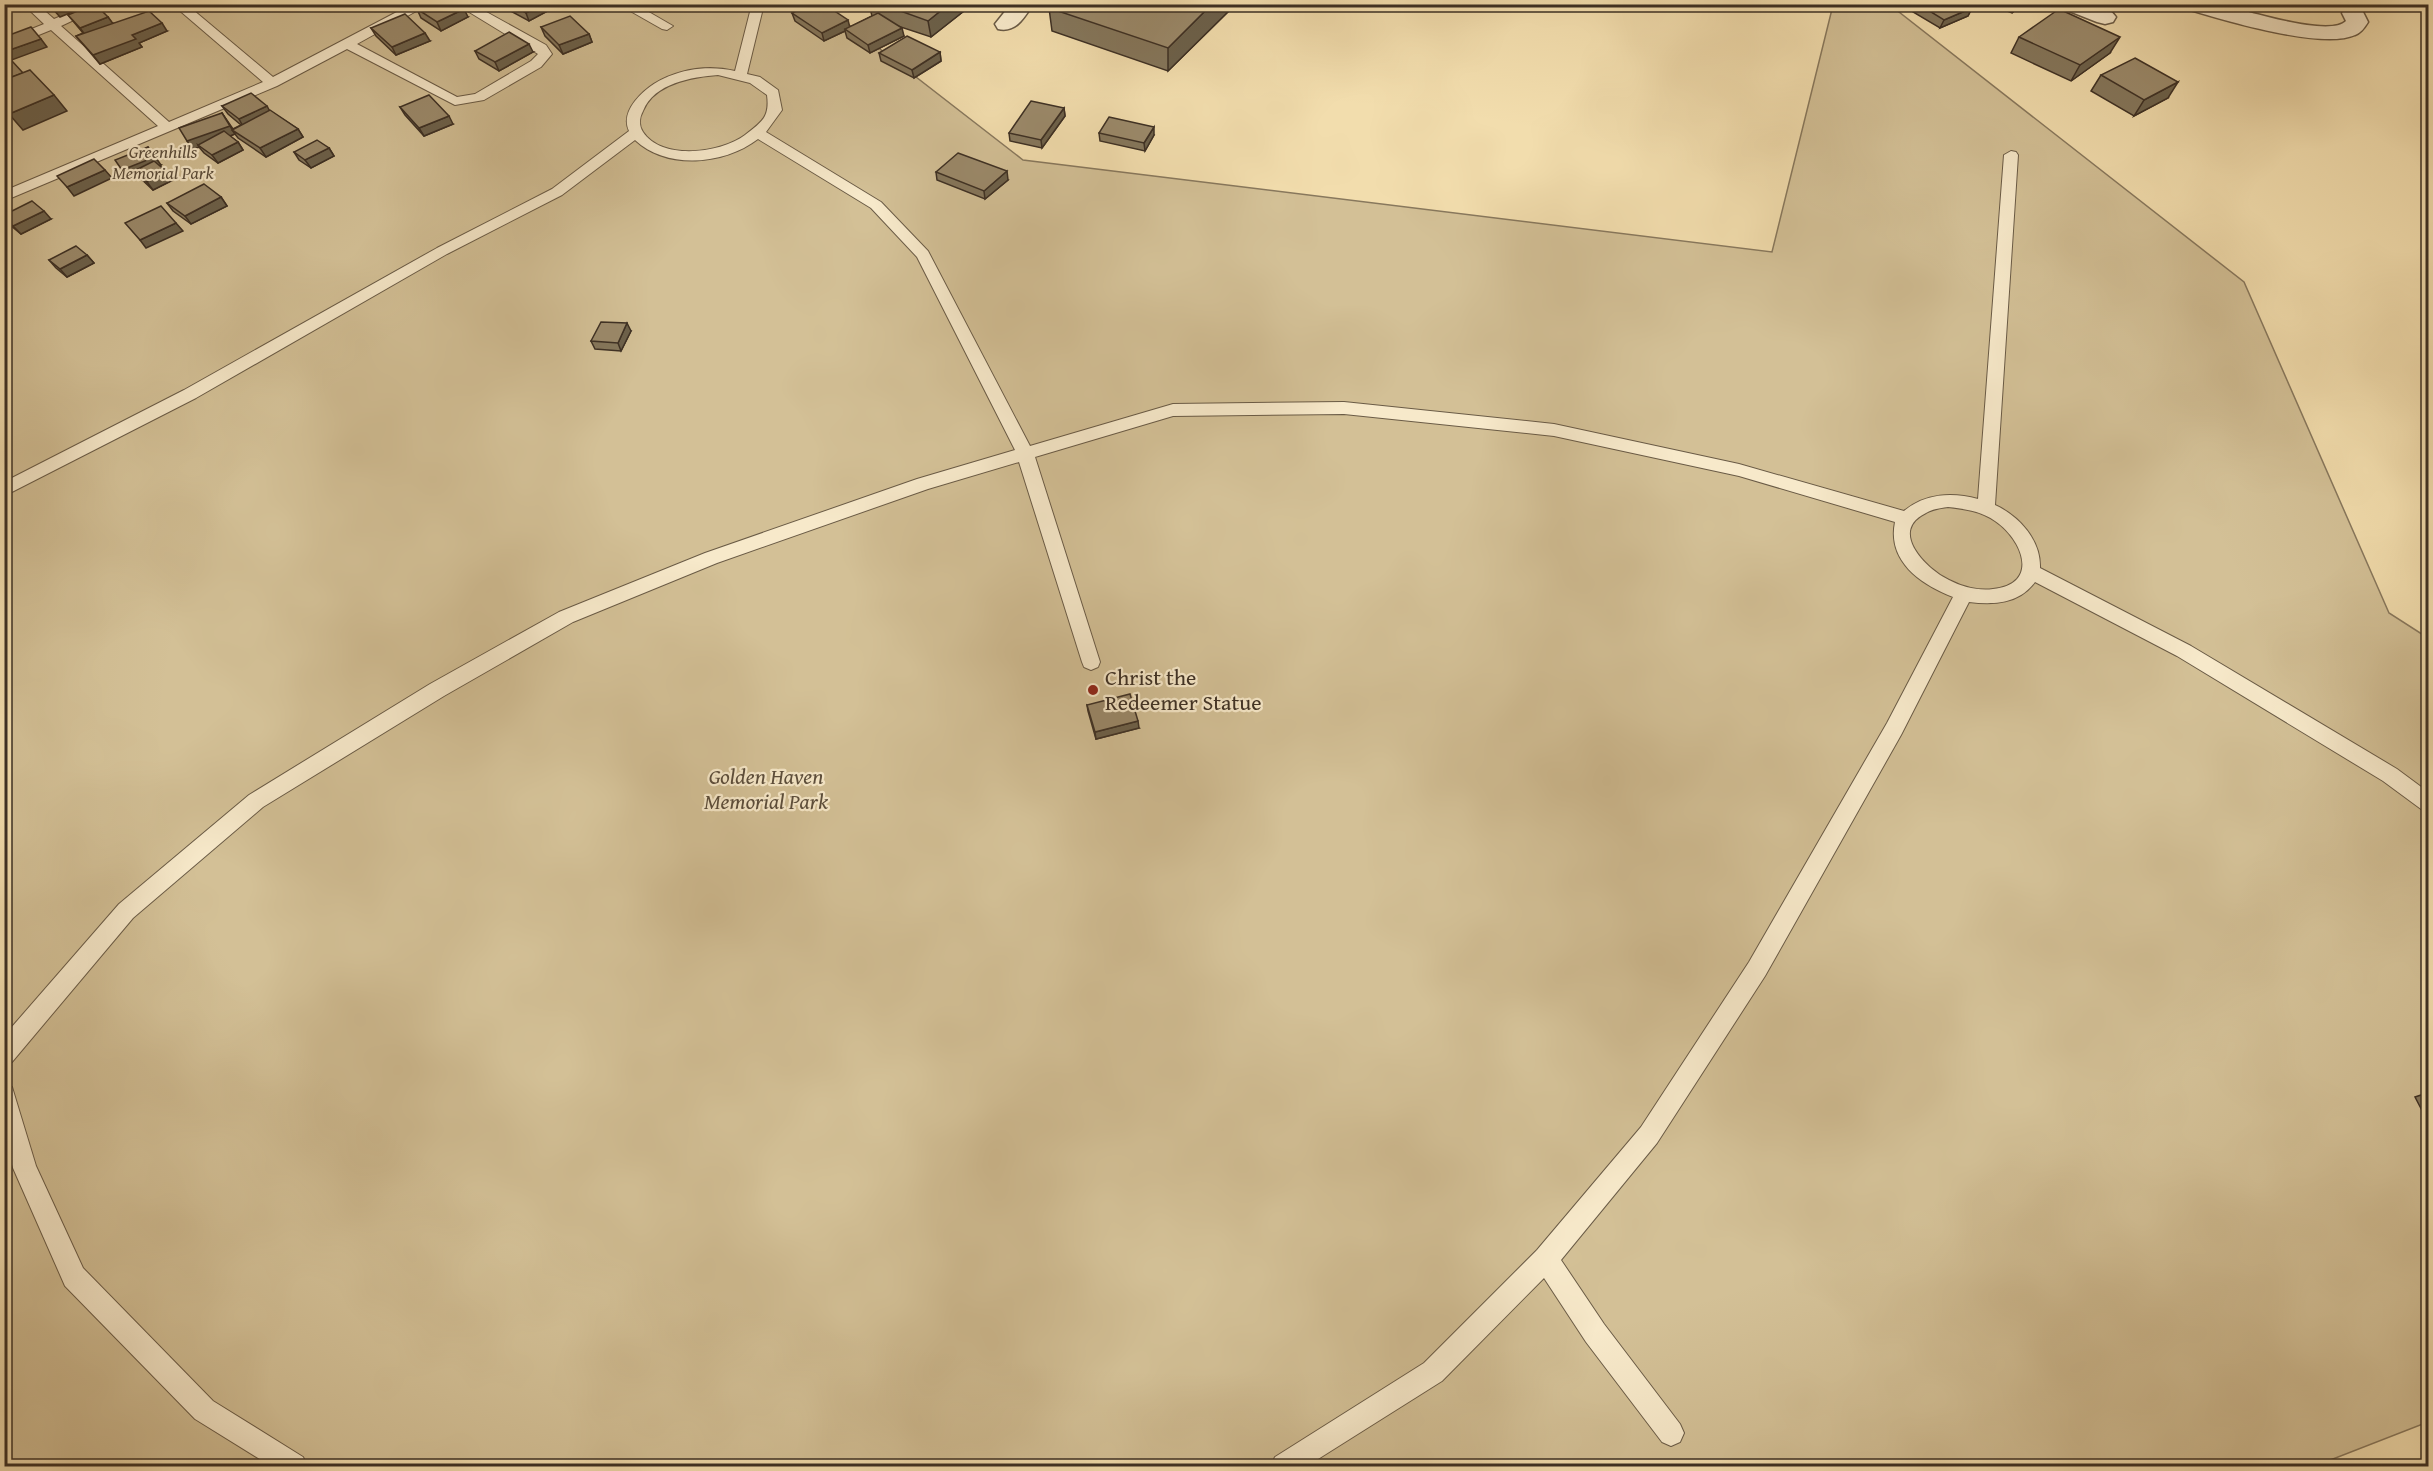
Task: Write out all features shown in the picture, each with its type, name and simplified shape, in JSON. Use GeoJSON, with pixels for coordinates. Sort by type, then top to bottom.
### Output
{"type":"FeatureCollection","features":[{"type":"Feature","properties":{"kind":"street"},"geometry":{"type":"LineString","coordinates":[[1006,24],[1023,4]]}},
{"type":"Feature","properties":{"kind":"street"},"geometry":{"type":"LineString","coordinates":[[2072,4],[2104,17]]}},
{"type":"Feature","properties":{"kind":"street"},"geometry":{"type":"LineString","coordinates":[[2195,4],[2268,24],[2334,33],[2346,32],[2353,27],[2357,22],[2353,13]]}},
{"type":"Feature","properties":{"kind":"lane"},"geometry":{"type":"LineString","coordinates":[[29,4],[168,128]]}},
{"type":"Feature","properties":{"kind":"lane"},"geometry":{"type":"LineString","coordinates":[[4,45],[55,26],[102,4]]}},
{"type":"Feature","properties":{"kind":"lane"},"geometry":{"type":"LineString","coordinates":[[178,4],[272,84]]}},
{"type":"Feature","properties":{"kind":"lane"},"geometry":{"type":"LineString","coordinates":[[4,197],[272,84],[423,4]]}},
{"type":"Feature","properties":{"kind":"lane"},"geometry":{"type":"LineString","coordinates":[[348,44],[455,101],[479,97],[536,64],[544,54],[541,48],[462,4]]}},
{"type":"Feature","properties":{"kind":"lane"},"geometry":{"type":"LineString","coordinates":[[624,4],[667,26]]}},
{"type":"Feature","properties":{"kind":"lane"},"geometry":{"type":"LineString","coordinates":[[741,74],[758,4]]}},
{"type":"Feature","properties":{"kind":"lane"},"geometry":{"type":"LineString","coordinates":[[718,71],[741,74],[760,81],[772,92],[777,105],[772,120],[759,134],[740,146],[690,156],[666,153],[647,145],[634,134],[632,120],[637,105],[651,91],[670,80],[694,73],[718,71]]}},
{"type":"Feature","properties":{"kind":"lane"},"geometry":{"type":"LineString","coordinates":[[4,490],[190,394],[442,251],[556,192],[634,134]]}},
{"type":"Feature","properties":{"kind":"lane"},"geometry":{"type":"LineString","coordinates":[[759,134],[876,205],[923,254],[1025,453],[1091,662]]}},
{"type":"Feature","properties":{"kind":"lane"},"geometry":{"type":"LineString","coordinates":[[1986,508],[2011,154]]}},
{"type":"Feature","properties":{"kind":"lane"},"geometry":{"type":"LineString","coordinates":[[4,1054],[126,911],[256,801],[436,690],[566,617],[711,558],[923,484],[1173,410],[1344,408],[1554,430],[1739,470],[1906,518]]}},
{"type":"Feature","properties":{"kind":"lane"},"geometry":{"type":"LineString","coordinates":[[1948,500],[1986,508],[2003,517],[2018,530],[2028,543],[2033,558],[2032,572],[2026,583],[2007,594],[1982,597],[1963,595],[1942,587],[1924,575],[1911,561],[1903,545],[1902,531],[1906,518],[1916,508],[1930,502],[1948,500]]}},
{"type":"Feature","properties":{"kind":"lane"},"geometry":{"type":"LineString","coordinates":[[2032,572],[2184,651],[2390,775],[2428,803]]}},
{"type":"Feature","properties":{"kind":"lane"},"geometry":{"type":"LineString","coordinates":[[1284,1467],[1433,1372],[1546,1259],[1649,1135],[1757,969],[1894,729],[1963,595]]}},
{"type":"Feature","properties":{"kind":"lane"},"geometry":{"type":"LineString","coordinates":[[4,1095],[25,1168],[74,1277],[204,1410],[294,1467]]}},
{"type":"Feature","properties":{"kind":"lane"},"geometry":{"type":"LineString","coordinates":[[1546,1259],[1595,1333],[1671,1433]]}},
{"type":"Feature","properties":{"kind":"green space","name":"Golden Haven Memorial Park"},"geometry":{"type":"Polygon","coordinates":[[[5,5],[808,5],[827,8],[1023,160],[1772,252],[1833,5],[1890,5],[2244,282],[2389,613],[2428,638],[2428,1422],[2315,1466],[5,1466],[5,5]]]}},
{"type":"Feature","properties":{"kind":"building"},"geometry":{"type":"Polygon","coordinates":[[[50,4],[65,4],[53,9],[50,4]]]}},
{"type":"Feature","properties":{"kind":"building"},"geometry":{"type":"Polygon","coordinates":[[[95,4],[108,17],[80,28],[68,15],[95,4]]]}},
{"type":"Feature","properties":{"kind":"building"},"geometry":{"type":"Polygon","coordinates":[[[427,4],[457,4],[464,9],[437,22],[417,9],[427,4]]]}},
{"type":"Feature","properties":{"kind":"building"},"geometry":{"type":"Polygon","coordinates":[[[510,4],[542,4],[526,13],[510,4]]]}},
{"type":"Feature","properties":{"kind":"building"},"geometry":{"type":"Polygon","coordinates":[[[811,4],[824,4],[848,20],[822,33],[792,13],[811,4]]]}},
{"type":"Feature","properties":{"kind":"building"},"geometry":{"type":"Polygon","coordinates":[[[881,4],[949,4],[928,21],[881,4]]]}},
{"type":"Feature","properties":{"kind":"building"},"geometry":{"type":"Polygon","coordinates":[[[1054,4],[1212,4],[1168,48],[1049,8],[1054,4]]]}},
{"type":"Feature","properties":{"kind":"building"},"geometry":{"type":"Polygon","coordinates":[[[1918,4],[1965,4],[1972,8],[1944,20],[1918,4]]]}},
{"type":"Feature","properties":{"kind":"building"},"geometry":{"type":"Polygon","coordinates":[[[2059,9],[2120,37],[2080,65],[2019,37],[2059,9]]]}},
{"type":"Feature","properties":{"kind":"building"},"geometry":{"type":"Polygon","coordinates":[[[149,11],[162,23],[132,35],[136,39],[93,55],[76,36],[149,11]]]}},
{"type":"Feature","properties":{"kind":"building"},"geometry":{"type":"Polygon","coordinates":[[[878,13],[902,28],[868,45],[845,29],[878,13]]]}},
{"type":"Feature","properties":{"kind":"building"},"geometry":{"type":"Polygon","coordinates":[[[405,14],[425,33],[392,47],[371,28],[405,14]]]}},
{"type":"Feature","properties":{"kind":"building"},"geometry":{"type":"Polygon","coordinates":[[[570,16],[589,34],[559,45],[541,27],[570,16]]]}},
{"type":"Feature","properties":{"kind":"building"},"geometry":{"type":"Polygon","coordinates":[[[31,27],[41,39],[4,52],[4,37],[31,27]]]}},
{"type":"Feature","properties":{"kind":"building"},"geometry":{"type":"Polygon","coordinates":[[[509,32],[529,44],[495,62],[475,51],[509,32]]]}},
{"type":"Feature","properties":{"kind":"building"},"geometry":{"type":"Polygon","coordinates":[[[907,36],[940,52],[912,70],[879,53],[907,36]]]}},
{"type":"Feature","properties":{"kind":"building"},"geometry":{"type":"Polygon","coordinates":[[[2135,58],[2178,82],[2144,100],[2101,75],[2135,58]]]}},
{"type":"Feature","properties":{"kind":"building"},"geometry":{"type":"Polygon","coordinates":[[[12,61],[23,73],[4,80],[4,64],[12,61]]]}},
{"type":"Feature","properties":{"kind":"building"},"geometry":{"type":"Polygon","coordinates":[[[30,70],[54,95],[9,114],[4,109],[4,80],[30,70]]]}},
{"type":"Feature","properties":{"kind":"building"},"geometry":{"type":"Polygon","coordinates":[[[251,93],[267,106],[239,119],[222,106],[251,93]]]}},
{"type":"Feature","properties":{"kind":"building"},"geometry":{"type":"Polygon","coordinates":[[[429,95],[449,116],[419,128],[400,107],[429,95]]]}},
{"type":"Feature","properties":{"kind":"building"},"geometry":{"type":"Polygon","coordinates":[[[1031,101],[1064,108],[1041,140],[1009,133],[1031,101]]]}},
{"type":"Feature","properties":{"kind":"building"},"geometry":{"type":"Polygon","coordinates":[[[270,110],[298,129],[260,148],[232,130],[270,110]]]}},
{"type":"Feature","properties":{"kind":"building"},"geometry":{"type":"Polygon","coordinates":[[[222,113],[230,126],[187,141],[179,128],[222,113]]]}},
{"type":"Feature","properties":{"kind":"building"},"geometry":{"type":"Polygon","coordinates":[[[1109,117],[1154,127],[1144,143],[1099,133],[1109,117]]]}},
{"type":"Feature","properties":{"kind":"building"},"geometry":{"type":"Polygon","coordinates":[[[224,131],[238,142],[212,155],[198,145],[224,131]]]}},
{"type":"Feature","properties":{"kind":"building"},"geometry":{"type":"Polygon","coordinates":[[[317,140],[329,148],[305,160],[294,152],[317,140]]]}},
{"type":"Feature","properties":{"kind":"building"},"geometry":{"type":"Polygon","coordinates":[[[148,147],[155,157],[122,170],[115,160],[148,147]]]}},
{"type":"Feature","properties":{"kind":"building"},"geometry":{"type":"Polygon","coordinates":[[[958,153],[1007,171],[984,191],[936,172],[958,153]]]}},
{"type":"Feature","properties":{"kind":"building"},"geometry":{"type":"Polygon","coordinates":[[[94,159],[105,170],[67,187],[57,176],[94,159]]]}},
{"type":"Feature","properties":{"kind":"building"},"geometry":{"type":"Polygon","coordinates":[[[154,161],[167,172],[147,182],[134,171],[154,161]]]}},
{"type":"Feature","properties":{"kind":"building"},"geometry":{"type":"Polygon","coordinates":[[[204,184],[221,197],[185,216],[167,203],[204,184]]]}},
{"type":"Feature","properties":{"kind":"building"},"geometry":{"type":"Polygon","coordinates":[[[32,201],[44,211],[13,226],[4,219],[4,215],[32,201]]]}},
{"type":"Feature","properties":{"kind":"building"},"geometry":{"type":"Polygon","coordinates":[[[161,206],[176,223],[140,240],[125,223],[161,206]]]}},
{"type":"Feature","properties":{"kind":"building"},"geometry":{"type":"Polygon","coordinates":[[[76,246],[87,255],[60,269],[49,260],[76,246]]]}},
{"type":"Feature","properties":{"kind":"building"},"geometry":{"type":"Polygon","coordinates":[[[601,322],[627,323],[618,343],[591,341],[601,322]]]}},
{"type":"Feature","properties":{"kind":"building"},"geometry":{"type":"Polygon","coordinates":[[[1130,694],[1138,721],[1095,732],[1087,705],[1130,694]]]}},
{"type":"Feature","properties":{"kind":"place","name":"Christ the Redeemer Statue"},"geometry":{"type":"Point","coordinates":[1093,690]}},
{"type":"Feature","properties":{"kind":"park label","name":"Greenhills Memorial Park"},"geometry":{"type":"Point","coordinates":[163,162]}}]}
